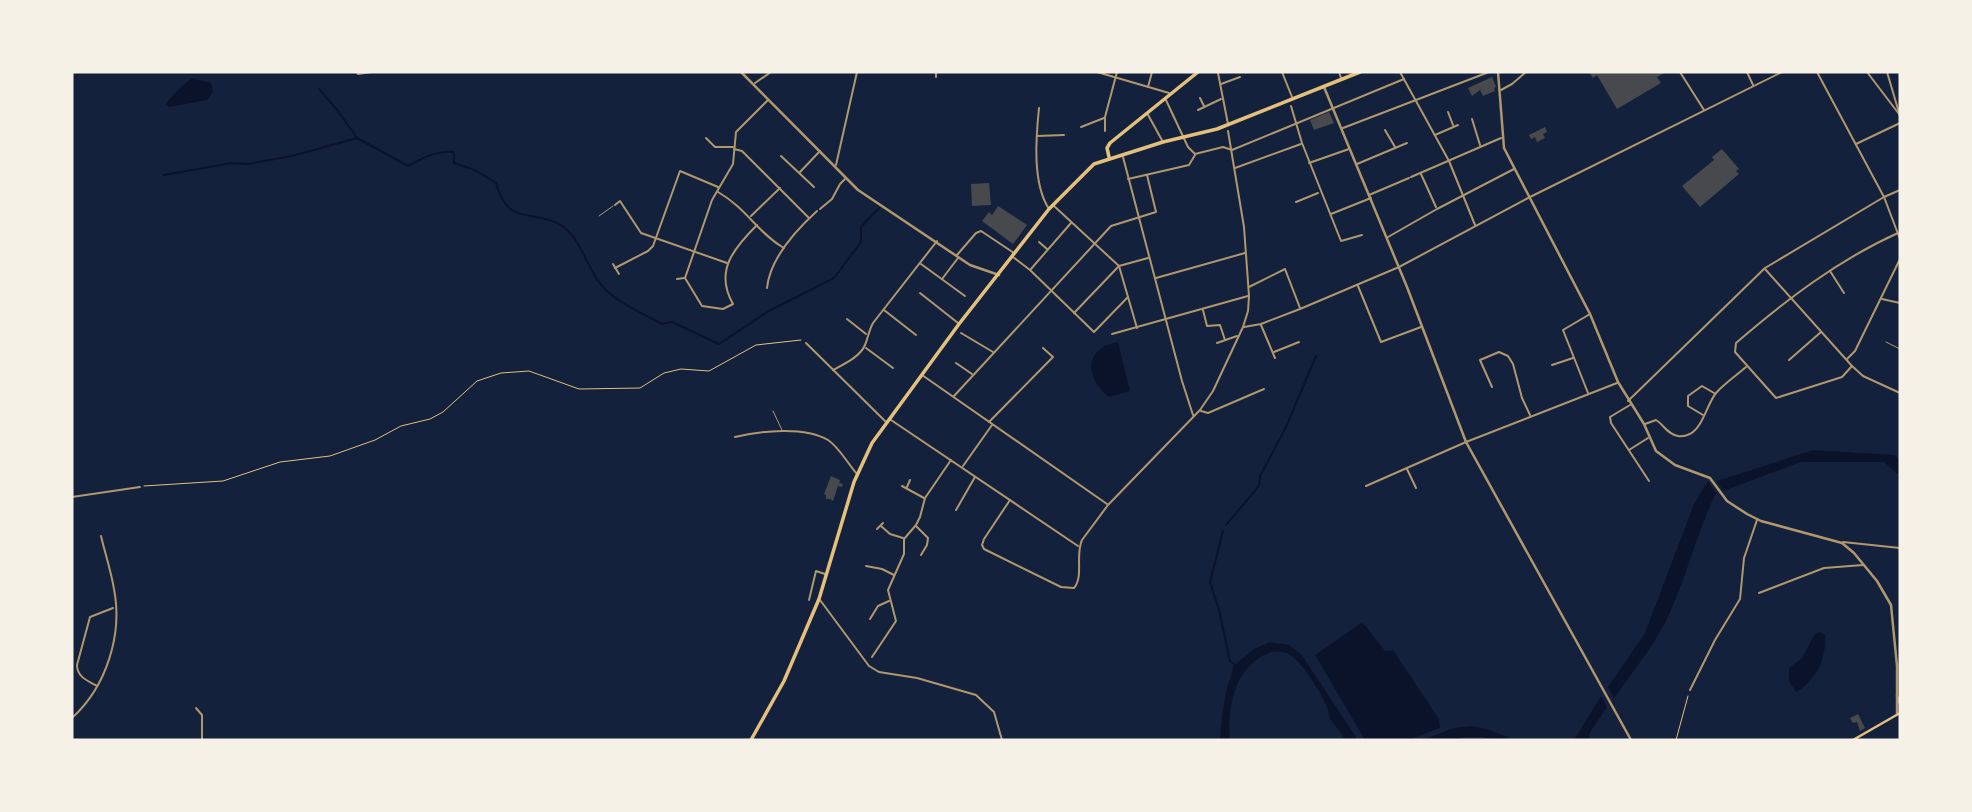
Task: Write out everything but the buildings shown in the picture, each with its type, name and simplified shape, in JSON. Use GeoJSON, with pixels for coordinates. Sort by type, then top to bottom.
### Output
{"type":"FeatureCollection","features":[{"type":"Feature","properties":{"kind":"main road"},"geometry":{"type":"LineString","coordinates":[[1109,158],[1107,148],[1110,143],[1198,72]]}},
{"type":"Feature","properties":{"kind":"main road"},"geometry":{"type":"LineString","coordinates":[[751,740],[784,681],[819,599],[858,474],[887,420],[1051,207],[1080,175],[1094,164],[1109,158],[1228,125],[1360,72]]}},
{"type":"Feature","properties":{"kind":"main road"},"geometry":{"type":"LineString","coordinates":[[1853,740],[1898,714]]}},
{"type":"Feature","properties":{"kind":"street"},"geometry":{"type":"LineString","coordinates":[[357,72],[371,72]]}},
{"type":"Feature","properties":{"kind":"street"},"geometry":{"type":"LineString","coordinates":[[741,72],[858,190],[970,265],[999,275]]}},
{"type":"Feature","properties":{"kind":"street"},"geometry":{"type":"LineString","coordinates":[[754,84],[771,72]]}},
{"type":"Feature","properties":{"kind":"street"},"geometry":{"type":"LineString","coordinates":[[836,165],[857,72]]}},
{"type":"Feature","properties":{"kind":"street"},"geometry":{"type":"LineString","coordinates":[[936,72],[936,77]]}},
{"type":"Feature","properties":{"kind":"street"},"geometry":{"type":"LineString","coordinates":[[1097,72],[1170,93]]}},
{"type":"Feature","properties":{"kind":"street"},"geometry":{"type":"LineString","coordinates":[[1105,131],[1105,117],[1117,72]]}},
{"type":"Feature","properties":{"kind":"street"},"geometry":{"type":"LineString","coordinates":[[1148,87],[1152,72]]}},
{"type":"Feature","properties":{"kind":"street"},"geometry":{"type":"LineString","coordinates":[[1282,72],[1292,99]]}},
{"type":"Feature","properties":{"kind":"street"},"geometry":{"type":"LineString","coordinates":[[1339,72],[1342,79]]}},
{"type":"Feature","properties":{"kind":"street"},"geometry":{"type":"LineString","coordinates":[[1401,72],[1449,161],[1476,226]]}},
{"type":"Feature","properties":{"kind":"street"},"geometry":{"type":"LineString","coordinates":[[1342,129],[1489,72]]}},
{"type":"Feature","properties":{"kind":"street"},"geometry":{"type":"LineString","coordinates":[[1498,72],[1501,138],[1514,169],[1590,314],[1618,382],[1644,424],[1656,451],[1675,465],[1713,480],[1721,495],[1737,509],[1757,519],[1842,543],[1864,565],[1891,605],[1898,666],[1898,714]]}},
{"type":"Feature","properties":{"kind":"street"},"geometry":{"type":"LineString","coordinates":[[1500,90],[1526,72]]}},
{"type":"Feature","properties":{"kind":"street"},"geometry":{"type":"LineString","coordinates":[[1680,72],[1704,111]]}},
{"type":"Feature","properties":{"kind":"street"},"geometry":{"type":"LineString","coordinates":[[1747,72],[1753,86]]}},
{"type":"Feature","properties":{"kind":"street"},"geometry":{"type":"LineString","coordinates":[[1243,327],[1261,324],[1300,309],[1399,267],[1530,197],[1782,72]]}},
{"type":"Feature","properties":{"kind":"street"},"geometry":{"type":"LineString","coordinates":[[1817,72],[1884,197],[1900,239]]}},
{"type":"Feature","properties":{"kind":"street"},"geometry":{"type":"LineString","coordinates":[[1867,72],[1900,115]]}},
{"type":"Feature","properties":{"kind":"street"},"geometry":{"type":"LineString","coordinates":[[1887,72],[1900,115]]}},
{"type":"Feature","properties":{"kind":"street"},"geometry":{"type":"LineString","coordinates":[[1218,73],[1228,125]]}},
{"type":"Feature","properties":{"kind":"street"},"geometry":{"type":"LineString","coordinates":[[1220,84],[1241,77]]}},
{"type":"Feature","properties":{"kind":"street"},"geometry":{"type":"LineString","coordinates":[[1128,179],[1189,165],[1195,154],[1223,147],[1232,150],[1404,79]]}},
{"type":"Feature","properties":{"kind":"street"},"geometry":{"type":"LineString","coordinates":[[1324,87],[1387,237],[1466,442],[1631,740]]}},
{"type":"Feature","properties":{"kind":"street"},"geometry":{"type":"LineString","coordinates":[[1165,97],[1188,147],[1195,154]]}},
{"type":"Feature","properties":{"kind":"street"},"geometry":{"type":"LineString","coordinates":[[1200,98],[1205,107]]}},
{"type":"Feature","properties":{"kind":"street"},"geometry":{"type":"LineString","coordinates":[[1198,110],[1222,98]]}},
{"type":"Feature","properties":{"kind":"street"},"geometry":{"type":"LineString","coordinates":[[685,278],[718,189],[733,163],[736,132],[769,99]]}},
{"type":"Feature","properties":{"kind":"street"},"geometry":{"type":"LineString","coordinates":[[1291,106],[1309,163],[1341,241],[1362,235]]}},
{"type":"Feature","properties":{"kind":"street"},"geometry":{"type":"LineString","coordinates":[[1039,108],[1037,136],[1044,198],[1119,266],[1137,328]]}},
{"type":"Feature","properties":{"kind":"street"},"geometry":{"type":"LineString","coordinates":[[1146,112],[1163,142]]}},
{"type":"Feature","properties":{"kind":"street"},"geometry":{"type":"LineString","coordinates":[[1448,112],[1454,126]]}},
{"type":"Feature","properties":{"kind":"street"},"geometry":{"type":"LineString","coordinates":[[1081,127],[1105,117]]}},
{"type":"Feature","properties":{"kind":"street"},"geometry":{"type":"LineString","coordinates":[[1472,119],[1480,147]]}},
{"type":"Feature","properties":{"kind":"street"},"geometry":{"type":"LineString","coordinates":[[1855,145],[1900,123]]}},
{"type":"Feature","properties":{"kind":"street"},"geometry":{"type":"LineString","coordinates":[[1434,135],[1458,125]]}},
{"type":"Feature","properties":{"kind":"street"},"geometry":{"type":"LineString","coordinates":[[1385,130],[1395,148]]}},
{"type":"Feature","properties":{"kind":"street"},"geometry":{"type":"LineString","coordinates":[[1010,500],[982,545],[990,554],[1061,587],[1074,588],[1078,583],[1079,547],[1108,505],[1200,410],[1213,391],[1243,327],[1249,296],[1246,253],[1228,131]]}},
{"type":"Feature","properties":{"kind":"street"},"geometry":{"type":"LineString","coordinates":[[1037,136],[1064,135]]}},
{"type":"Feature","properties":{"kind":"street"},"geometry":{"type":"LineString","coordinates":[[706,138],[715,147],[742,151],[809,218]]}},
{"type":"Feature","properties":{"kind":"street"},"geometry":{"type":"LineString","coordinates":[[1330,215],[1501,138]]}},
{"type":"Feature","properties":{"kind":"street"},"geometry":{"type":"LineString","coordinates":[[1235,169],[1302,143]]}},
{"type":"Feature","properties":{"kind":"street"},"geometry":{"type":"LineString","coordinates":[[1357,164],[1407,143]]}},
{"type":"Feature","properties":{"kind":"street"},"geometry":{"type":"LineString","coordinates":[[1309,163],[1350,148]]}},
{"type":"Feature","properties":{"kind":"street"},"geometry":{"type":"LineString","coordinates":[[799,173],[820,151]]}},
{"type":"Feature","properties":{"kind":"street"},"geometry":{"type":"LineString","coordinates":[[1123,154],[1182,381],[1194,416]]}},
{"type":"Feature","properties":{"kind":"street"},"geometry":{"type":"LineString","coordinates":[[781,156],[814,187]]}},
{"type":"Feature","properties":{"kind":"street"},"geometry":{"type":"LineString","coordinates":[[1387,237],[1514,169]]}},
{"type":"Feature","properties":{"kind":"street"},"geometry":{"type":"LineString","coordinates":[[615,268],[648,251],[680,172],[718,189],[735,202],[773,242],[784,248]]}},
{"type":"Feature","properties":{"kind":"street"},"geometry":{"type":"LineString","coordinates":[[1421,173],[1437,209]]}},
{"type":"Feature","properties":{"kind":"street"},"geometry":{"type":"LineString","coordinates":[[954,396],[1111,226],[1156,212],[1147,175]]}},
{"type":"Feature","properties":{"kind":"street"},"geometry":{"type":"LineString","coordinates":[[766,288],[770,270],[784,248],[809,218],[832,199],[840,184],[847,178]]}},
{"type":"Feature","properties":{"kind":"street"},"geometry":{"type":"LineString","coordinates":[[750,217],[780,188]]}},
{"type":"Feature","properties":{"kind":"street"},"geometry":{"type":"LineString","coordinates":[[1649,481],[1611,423],[1610,417],[1629,403],[1765,268],[1900,190]]}},
{"type":"Feature","properties":{"kind":"street"},"geometry":{"type":"LineString","coordinates":[[1296,202],[1320,192]]}},
{"type":"Feature","properties":{"kind":"street"},"geometry":{"type":"LineString","coordinates":[[615,205],[620,201],[641,233],[728,263]]}},
{"type":"Feature","properties":{"kind":"street"},"geometry":{"type":"LineString","coordinates":[[1030,270],[1071,222]]}},
{"type":"Feature","properties":{"kind":"street"},"geometry":{"type":"LineString","coordinates":[[685,278],[702,306],[723,309],[733,304],[724,282],[728,263],[739,243],[757,225]]}},
{"type":"Feature","properties":{"kind":"street"},"geometry":{"type":"LineString","coordinates":[[942,280],[976,233],[981,231],[1014,255],[1094,332],[1128,297]]}},
{"type":"Feature","properties":{"kind":"street"},"geometry":{"type":"LineString","coordinates":[[1852,366],[1842,377],[1776,398],[1735,352],[1736,343],[1790,296],[1898,233]]}},
{"type":"Feature","properties":{"kind":"street"},"geometry":{"type":"LineString","coordinates":[[833,370],[853,358],[865,346],[866,335],[873,323],[937,241]]}},
{"type":"Feature","properties":{"kind":"street"},"geometry":{"type":"LineString","coordinates":[[1038,242],[1048,250]]}},
{"type":"Feature","properties":{"kind":"street"},"geometry":{"type":"LineString","coordinates":[[1155,278],[1246,253]]}},
{"type":"Feature","properties":{"kind":"street"},"geometry":{"type":"LineString","coordinates":[[1074,313],[1119,266],[1149,257]]}},
{"type":"Feature","properties":{"kind":"street"},"geometry":{"type":"LineString","coordinates":[[1847,360],[1900,259]]}},
{"type":"Feature","properties":{"kind":"street"},"geometry":{"type":"LineString","coordinates":[[920,263],[965,296]]}},
{"type":"Feature","properties":{"kind":"street"},"geometry":{"type":"LineString","coordinates":[[613,264],[619,274]]}},
{"type":"Feature","properties":{"kind":"street"},"geometry":{"type":"LineString","coordinates":[[1765,268],[1852,366],[1863,376],[1900,393]]}},
{"type":"Feature","properties":{"kind":"street"},"geometry":{"type":"LineString","coordinates":[[1249,287],[1284,269],[1300,309]]}},
{"type":"Feature","properties":{"kind":"street"},"geometry":{"type":"LineString","coordinates":[[1829,271],[1844,293]]}},
{"type":"Feature","properties":{"kind":"street"},"geometry":{"type":"LineString","coordinates":[[677,279],[685,278]]}},
{"type":"Feature","properties":{"kind":"street"},"geometry":{"type":"LineString","coordinates":[[1357,285],[1381,342],[1422,326]]}},
{"type":"Feature","properties":{"kind":"street"},"geometry":{"type":"LineString","coordinates":[[762,290],[766,288]]}},
{"type":"Feature","properties":{"kind":"street"},"geometry":{"type":"LineString","coordinates":[[766,288],[771,292]]}},
{"type":"Feature","properties":{"kind":"street"},"geometry":{"type":"LineString","coordinates":[[920,293],[959,324]]}},
{"type":"Feature","properties":{"kind":"street"},"geometry":{"type":"LineString","coordinates":[[1112,334],[1249,296]]}},
{"type":"Feature","properties":{"kind":"street"},"geometry":{"type":"LineString","coordinates":[[1881,299],[1900,303]]}},
{"type":"Feature","properties":{"kind":"street"},"geometry":{"type":"LineString","coordinates":[[1203,309],[1207,326],[1220,325],[1225,340]]}},
{"type":"Feature","properties":{"kind":"street"},"geometry":{"type":"LineString","coordinates":[[883,310],[916,335]]}},
{"type":"Feature","properties":{"kind":"street"},"geometry":{"type":"LineString","coordinates":[[1588,394],[1563,330],[1590,314]]}},
{"type":"Feature","properties":{"kind":"street"},"geometry":{"type":"LineString","coordinates":[[847,319],[866,335]]}},
{"type":"Feature","properties":{"kind":"street"},"geometry":{"type":"LineString","coordinates":[[1261,324],[1275,358]]}},
{"type":"Feature","properties":{"kind":"street"},"geometry":{"type":"LineString","coordinates":[[1789,360],[1822,331]]}},
{"type":"Feature","properties":{"kind":"street"},"geometry":{"type":"LineString","coordinates":[[961,333],[994,353]]}},
{"type":"Feature","properties":{"kind":"street"},"geometry":{"type":"LineString","coordinates":[[1217,343],[1238,336]]}},
{"type":"Feature","properties":{"kind":"street"},"geometry":{"type":"LineString","coordinates":[[1272,353],[1299,342]]}},
{"type":"Feature","properties":{"kind":"street"},"geometry":{"type":"LineString","coordinates":[[806,343],[887,420],[963,467],[1079,547]]}},
{"type":"Feature","properties":{"kind":"street"},"geometry":{"type":"LineString","coordinates":[[865,346],[893,368]]}},
{"type":"Feature","properties":{"kind":"street"},"geometry":{"type":"LineString","coordinates":[[963,467],[991,423],[1053,357],[1043,348]]}},
{"type":"Feature","properties":{"kind":"street"},"geometry":{"type":"LineString","coordinates":[[1492,387],[1480,360],[1499,352],[1508,356],[1513,364],[1522,398],[1531,416]]}},
{"type":"Feature","properties":{"kind":"street"},"geometry":{"type":"LineString","coordinates":[[1552,365],[1574,358]]}},
{"type":"Feature","properties":{"kind":"street"},"geometry":{"type":"LineString","coordinates":[[956,363],[973,375]]}},
{"type":"Feature","properties":{"kind":"street"},"geometry":{"type":"LineString","coordinates":[[1644,424],[1656,420],[1672,434],[1686,436],[1698,428],[1715,394],[1747,366]]}},
{"type":"Feature","properties":{"kind":"street"},"geometry":{"type":"LineString","coordinates":[[922,375],[1108,505]]}},
{"type":"Feature","properties":{"kind":"street"},"geometry":{"type":"LineString","coordinates":[[1366,486],[1466,442],[1618,382]]}},
{"type":"Feature","properties":{"kind":"street"},"geometry":{"type":"LineString","coordinates":[[1704,416],[1688,406],[1689,396],[1702,386],[1715,394]]}},
{"type":"Feature","properties":{"kind":"street"},"geometry":{"type":"LineString","coordinates":[[1200,410],[1208,413],[1265,389]]}},
{"type":"Feature","properties":{"kind":"street"},"geometry":{"type":"LineString","coordinates":[[735,437],[782,430],[830,441],[858,474]]}},
{"type":"Feature","properties":{"kind":"street"},"geometry":{"type":"LineString","coordinates":[[1629,450],[1649,438]]}},
{"type":"Feature","properties":{"kind":"street"},"geometry":{"type":"LineString","coordinates":[[872,657],[898,622],[888,590],[904,554],[904,539],[916,525],[925,498],[952,460]]}},
{"type":"Feature","properties":{"kind":"street"},"geometry":{"type":"LineString","coordinates":[[1406,468],[1416,488]]}},
{"type":"Feature","properties":{"kind":"street"},"geometry":{"type":"LineString","coordinates":[[956,510],[975,476]]}},
{"type":"Feature","properties":{"kind":"street"},"geometry":{"type":"LineString","coordinates":[[906,488],[910,480]]}},
{"type":"Feature","properties":{"kind":"street"},"geometry":{"type":"LineString","coordinates":[[902,486],[925,498]]}},
{"type":"Feature","properties":{"kind":"street"},"geometry":{"type":"LineString","coordinates":[[72,496],[140,487]]}},
{"type":"Feature","properties":{"kind":"street"},"geometry":{"type":"LineString","coordinates":[[1690,690],[1715,640],[1740,600],[1744,558],[1757,519]]}},
{"type":"Feature","properties":{"kind":"street"},"geometry":{"type":"LineString","coordinates":[[916,525],[928,538],[920,555]]}},
{"type":"Feature","properties":{"kind":"street"},"geometry":{"type":"LineString","coordinates":[[880,526],[890,534],[904,539]]}},
{"type":"Feature","properties":{"kind":"street"},"geometry":{"type":"LineString","coordinates":[[72,718],[98,687],[114,636],[114,589],[101,536]]}},
{"type":"Feature","properties":{"kind":"street"},"geometry":{"type":"LineString","coordinates":[[1842,543],[1844,541],[1900,548]]}},
{"type":"Feature","properties":{"kind":"street"},"geometry":{"type":"LineString","coordinates":[[1759,593],[1824,568],[1864,565]]}},
{"type":"Feature","properties":{"kind":"street"},"geometry":{"type":"LineString","coordinates":[[866,566],[894,575]]}},
{"type":"Feature","properties":{"kind":"street"},"geometry":{"type":"LineString","coordinates":[[809,600],[816,571],[826,574]]}},
{"type":"Feature","properties":{"kind":"street"},"geometry":{"type":"LineString","coordinates":[[819,599],[869,666],[879,672],[917,678],[976,695],[994,712],[1002,740]]}},
{"type":"Feature","properties":{"kind":"street"},"geometry":{"type":"LineString","coordinates":[[870,619],[878,606],[891,600]]}},
{"type":"Feature","properties":{"kind":"street"},"geometry":{"type":"LineString","coordinates":[[98,687],[82,677],[77,665],[90,617],[115,608]]}},
{"type":"Feature","properties":{"kind":"street"},"geometry":{"type":"LineString","coordinates":[[1897,696],[1900,704]]}},
{"type":"Feature","properties":{"kind":"street"},"geometry":{"type":"LineString","coordinates":[[195,708],[202,715],[202,740]]}},
{"type":"Feature","properties":{"kind":"lane"},"geometry":{"type":"LineString","coordinates":[[599,216],[615,205]]}},
{"type":"Feature","properties":{"kind":"lane"},"geometry":{"type":"LineString","coordinates":[[1886,342],[1900,349]]}},
{"type":"Feature","properties":{"kind":"lane"},"geometry":{"type":"LineString","coordinates":[[773,411],[782,430]]}},
{"type":"Feature","properties":{"kind":"path"},"geometry":{"type":"LineString","coordinates":[[140,487],[223,481],[280,462],[330,456],[374,440],[401,426],[430,419],[443,412],[477,381],[501,373],[529,371],[579,389],[640,388],[664,373],[681,369],[709,371],[756,345],[802,340],[806,343]]}},
{"type":"Feature","properties":{"kind":"path"},"geometry":{"type":"LineString","coordinates":[[1676,740],[1690,690]]}},
{"type":"Feature","properties":{"kind":"water"},"geometry":{"type":"Polygon","coordinates":[[[192,78],[211,83],[212,92],[209,98],[169,107],[166,104],[168,101],[192,78]]]}},
{"type":"Feature","properties":{"kind":"water"},"geometry":{"type":"Polygon","coordinates":[[[1118,342],[1130,391],[1109,397],[1095,382],[1091,365],[1098,351],[1118,342]]]}},
{"type":"Feature","properties":{"kind":"water"},"geometry":{"type":"Polygon","coordinates":[[[1813,450],[1895,455],[1900,461],[1900,476],[1884,462],[1801,462],[1723,491],[1717,481],[1813,450]]]}},
{"type":"Feature","properties":{"kind":"water"},"geometry":{"type":"Polygon","coordinates":[[[1708,481],[1716,493],[1673,605],[1642,660],[1614,698],[1608,687],[1645,633],[1694,504],[1708,481]]]}},
{"type":"Feature","properties":{"kind":"water"},"geometry":{"type":"Polygon","coordinates":[[[1361,623],[1385,651],[1393,650],[1439,719],[1440,728],[1408,740],[1365,740],[1315,655],[1361,623]]]}},
{"type":"Feature","properties":{"kind":"water"},"geometry":{"type":"Polygon","coordinates":[[[1820,632],[1825,635],[1825,643],[1819,668],[1809,682],[1796,692],[1789,681],[1789,668],[1802,658],[1815,634],[1820,632]]]}},
{"type":"Feature","properties":{"kind":"water"},"geometry":{"type":"Polygon","coordinates":[[[1270,642],[1289,645],[1301,654],[1358,740],[1345,740],[1330,718],[1328,708],[1306,671],[1290,655],[1277,652],[1264,655],[1246,670],[1239,681],[1232,704],[1230,740],[1220,740],[1224,701],[1233,666],[1254,649],[1270,642]]]}},
{"type":"Feature","properties":{"kind":"water"},"geometry":{"type":"Polygon","coordinates":[[[1601,696],[1607,707],[1589,734],[1589,740],[1574,740],[1601,696]]]}},
{"type":"Feature","properties":{"kind":"water"},"geometry":{"type":"Polygon","coordinates":[[[1472,726],[1515,740],[1463,737],[1454,740],[1422,740],[1454,728],[1472,726]]]}},
{"type":"Feature","properties":{"kind":"waterway"},"geometry":{"type":"LineString","coordinates":[[319,89],[357,138]]}},
{"type":"Feature","properties":{"kind":"waterway"},"geometry":{"type":"LineString","coordinates":[[164,175],[292,156],[357,138],[408,166],[436,153],[454,152],[454,163],[475,170],[496,183],[501,197],[514,211],[549,220],[567,230],[599,282],[618,300],[662,324],[672,322],[719,344],[769,311],[834,278],[861,242],[861,227],[879,208]]}},
{"type":"Feature","properties":{"kind":"waterway"},"geometry":{"type":"LineString","coordinates":[[1226,525],[1259,486],[1260,476],[1286,427],[1316,356]]}},
{"type":"Feature","properties":{"kind":"waterway"},"geometry":{"type":"LineString","coordinates":[[1223,531],[1210,582],[1230,661],[1235,665]]}}]}
